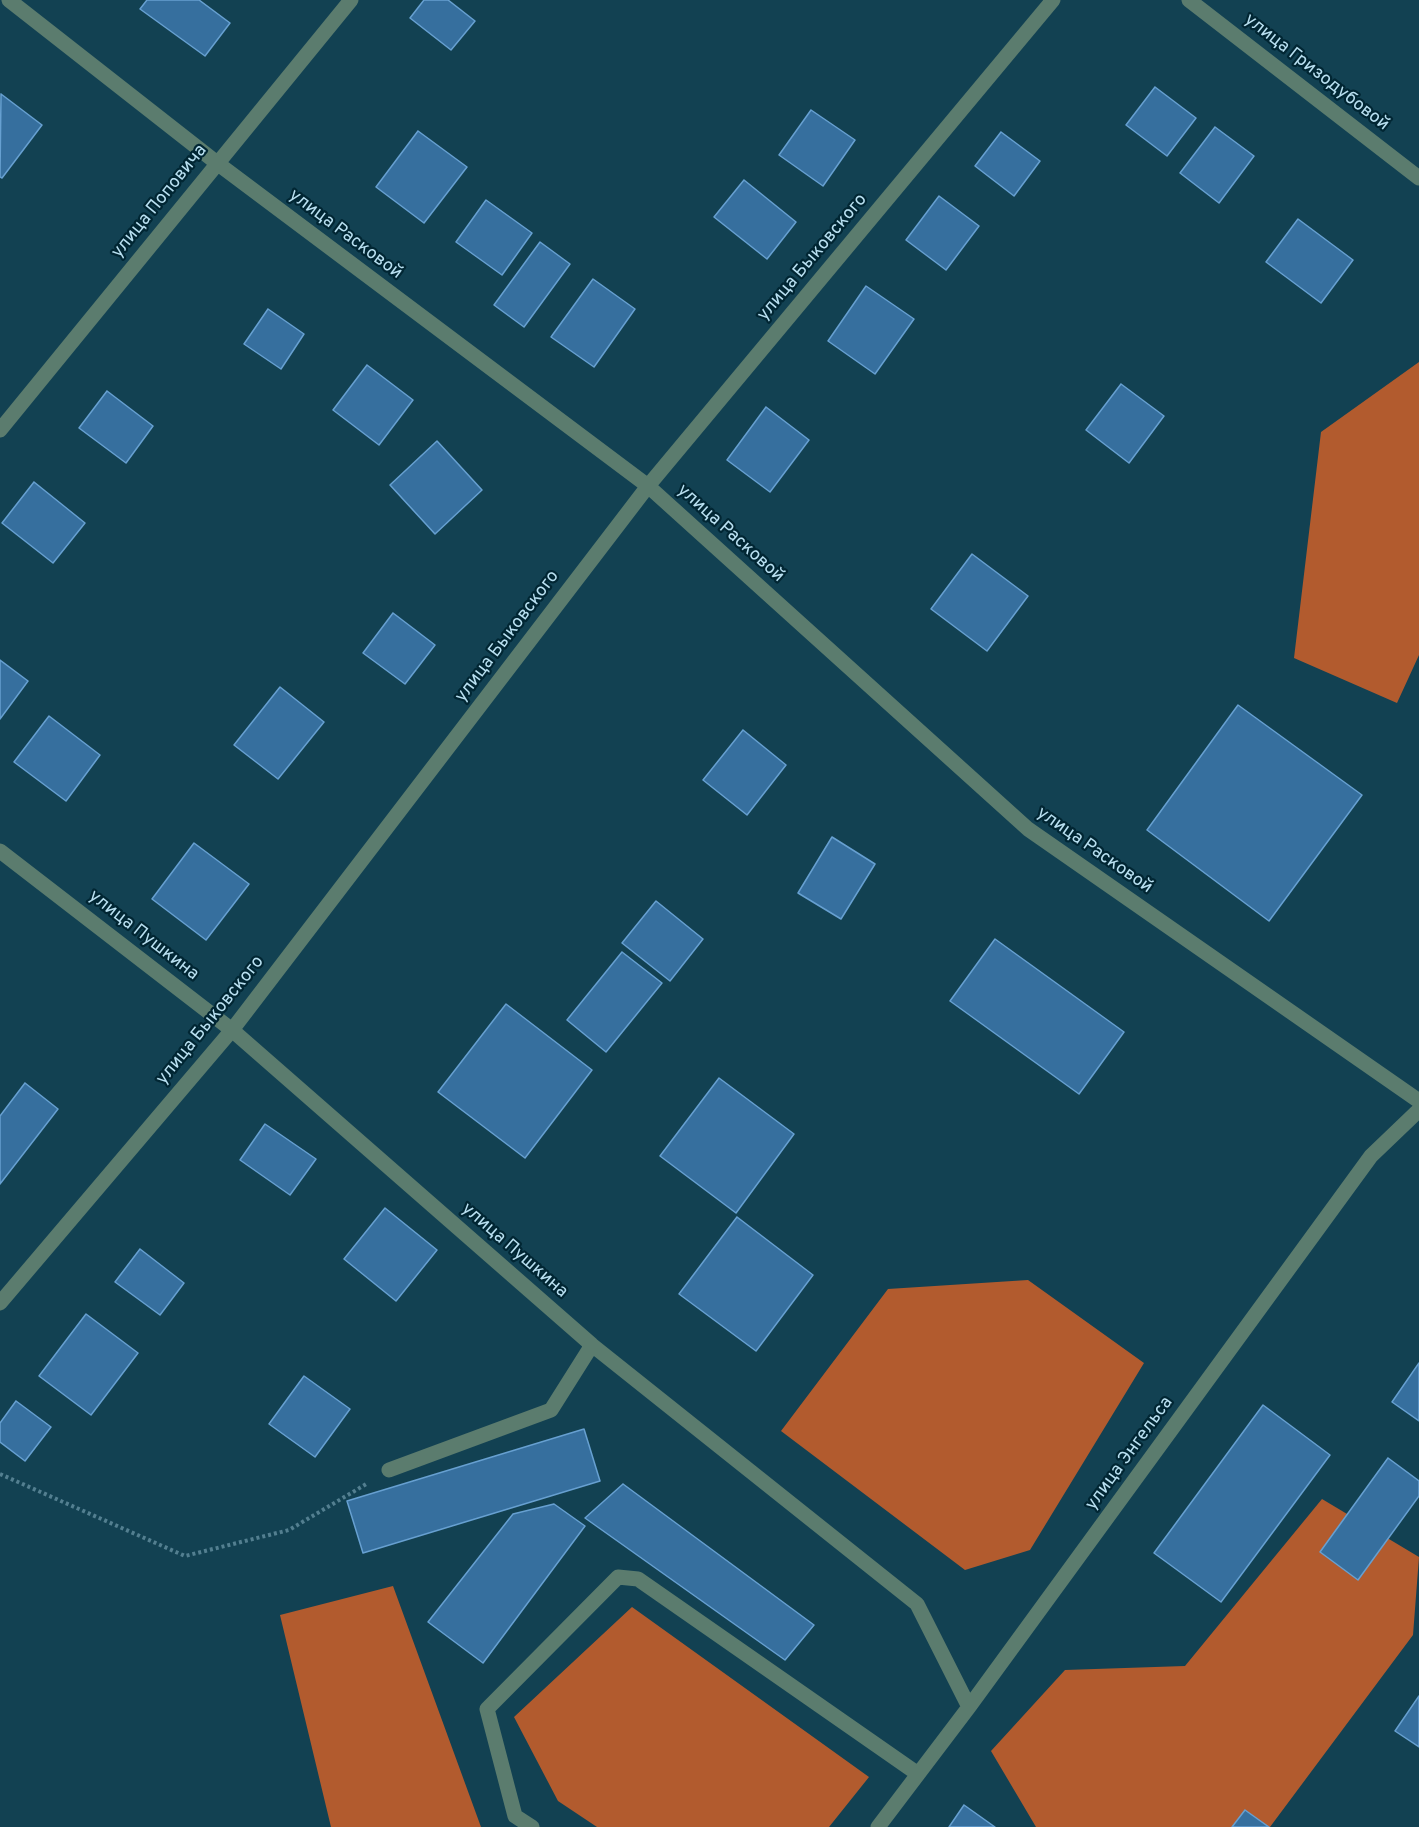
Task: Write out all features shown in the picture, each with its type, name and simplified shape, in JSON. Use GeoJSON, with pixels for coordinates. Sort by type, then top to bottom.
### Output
{"type":"FeatureCollection","features":[{"type":"Feature","properties":{"kind":"street","name":"улица Расковой"},"geometry":{"type":"LineString","coordinates":[[9,0],[217,163],[648,486],[1028,829],[1419,1101]]}},
{"type":"Feature","properties":{"kind":"street","name":"улица Поповича"},"geometry":{"type":"LineString","coordinates":[[0,430],[351,0]]}},
{"type":"Feature","properties":{"kind":"street","name":"улица Быковского"},"geometry":{"type":"LineString","coordinates":[[0,1303],[232,1030],[648,486],[1053,0]]}},
{"type":"Feature","properties":{"kind":"street","name":"улица Гризодубовой"},"geometry":{"type":"LineString","coordinates":[[1189,0],[1419,177]]}},
{"type":"Feature","properties":{"kind":"street","name":"улица Пушкина"},"geometry":{"type":"LineString","coordinates":[[0,851],[232,1030],[592,1345],[917,1604],[969,1707]]}},
{"type":"Feature","properties":{"kind":"street","name":"улица Энгельса"},"geometry":{"type":"LineString","coordinates":[[878,1827],[969,1707],[1371,1156],[1419,1110]]}},
{"type":"Feature","properties":{"kind":"street"},"geometry":{"type":"LineString","coordinates":[[389,1470],[551,1410],[592,1345]]}},
{"type":"Feature","properties":{"kind":"street"},"geometry":{"type":"LineString","coordinates":[[532,1827],[515,1816],[487,1709],[618,1577],[638,1579],[918,1774]]}},
{"type":"Feature","properties":{"kind":"path"},"geometry":{"type":"LineString","coordinates":[[0,1474],[185,1556],[289,1530],[389,1470]]}},
{"type":"Feature","properties":{"kind":"shaded area"},"geometry":{"type":"Polygon","coordinates":[[[1419,362],[1419,655],[1397,703],[1294,658],[1321,432],[1419,362]]]}},
{"type":"Feature","properties":{"kind":"shaded area"},"geometry":{"type":"Polygon","coordinates":[[[1028,1280],[1144,1363],[1030,1550],[965,1570],[781,1431],[888,1289],[1028,1280]]]}},
{"type":"Feature","properties":{"kind":"shaded area"},"geometry":{"type":"Polygon","coordinates":[[[1322,1499],[1419,1557],[1413,1635],[1270,1827],[1036,1827],[991,1751],[1065,1670],[1185,1666],[1322,1499]]]}},
{"type":"Feature","properties":{"kind":"shaded area"},"geometry":{"type":"Polygon","coordinates":[[[393,1586],[481,1827],[331,1827],[280,1615],[393,1586]]]}},
{"type":"Feature","properties":{"kind":"shaded area"},"geometry":{"type":"Polygon","coordinates":[[[632,1607],[869,1777],[829,1827],[597,1827],[558,1801],[514,1717],[632,1607]]]}},
{"type":"Feature","properties":{"kind":"building"},"geometry":{"type":"Polygon","coordinates":[[[147,0],[199,0],[230,23],[205,56],[140,9],[147,0]]]}},
{"type":"Feature","properties":{"kind":"building"},"geometry":{"type":"Polygon","coordinates":[[[424,0],[448,0],[475,21],[451,50],[410,18],[424,0]]]}},
{"type":"Feature","properties":{"kind":"building"},"geometry":{"type":"Polygon","coordinates":[[[1155,87],[1196,118],[1167,156],[1126,125],[1155,87]]]}},
{"type":"Feature","properties":{"kind":"building"},"geometry":{"type":"Polygon","coordinates":[[[1,94],[42,125],[2,178],[0,177],[1,94]]]}},
{"type":"Feature","properties":{"kind":"building"},"geometry":{"type":"Polygon","coordinates":[[[811,110],[855,140],[823,186],[779,155],[811,110]]]}},
{"type":"Feature","properties":{"kind":"building"},"geometry":{"type":"Polygon","coordinates":[[[1215,127],[1254,156],[1219,203],[1180,173],[1215,127]]]}},
{"type":"Feature","properties":{"kind":"building"},"geometry":{"type":"Polygon","coordinates":[[[418,131],[467,167],[424,223],[376,187],[418,131]]]}},
{"type":"Feature","properties":{"kind":"building"},"geometry":{"type":"Polygon","coordinates":[[[1001,132],[1040,161],[1014,196],[975,166],[1001,132]]]}},
{"type":"Feature","properties":{"kind":"building"},"geometry":{"type":"Polygon","coordinates":[[[744,180],[796,222],[767,259],[714,217],[744,180]]]}},
{"type":"Feature","properties":{"kind":"building"},"geometry":{"type":"Polygon","coordinates":[[[939,196],[979,226],[946,270],[906,240],[939,196]]]}},
{"type":"Feature","properties":{"kind":"building"},"geometry":{"type":"Polygon","coordinates":[[[486,200],[532,233],[502,275],[456,242],[486,200]]]}},
{"type":"Feature","properties":{"kind":"building"},"geometry":{"type":"Polygon","coordinates":[[[1298,219],[1353,260],[1321,303],[1266,262],[1298,219]]]}},
{"type":"Feature","properties":{"kind":"building"},"geometry":{"type":"Polygon","coordinates":[[[540,242],[570,264],[524,327],[494,305],[540,242]]]}},
{"type":"Feature","properties":{"kind":"building"},"geometry":{"type":"Polygon","coordinates":[[[593,279],[635,309],[594,367],[551,337],[593,279]]]}},
{"type":"Feature","properties":{"kind":"building"},"geometry":{"type":"Polygon","coordinates":[[[866,286],[914,319],[875,374],[828,341],[866,286]]]}},
{"type":"Feature","properties":{"kind":"building"},"geometry":{"type":"Polygon","coordinates":[[[268,309],[304,334],[281,369],[244,344],[268,309]]]}},
{"type":"Feature","properties":{"kind":"building"},"geometry":{"type":"Polygon","coordinates":[[[367,365],[413,400],[379,445],[333,410],[367,365]]]}},
{"type":"Feature","properties":{"kind":"building"},"geometry":{"type":"Polygon","coordinates":[[[1121,384],[1164,416],[1129,463],[1086,430],[1121,384]]]}},
{"type":"Feature","properties":{"kind":"building"},"geometry":{"type":"Polygon","coordinates":[[[107,391],[153,426],[126,463],[79,428],[107,391]]]}},
{"type":"Feature","properties":{"kind":"building"},"geometry":{"type":"Polygon","coordinates":[[[766,407],[809,440],[770,492],[727,460],[766,407]]]}},
{"type":"Feature","properties":{"kind":"building"},"geometry":{"type":"Polygon","coordinates":[[[437,441],[482,490],[435,534],[390,485],[437,441]]]}},
{"type":"Feature","properties":{"kind":"building"},"geometry":{"type":"Polygon","coordinates":[[[34,482],[85,523],[53,563],[2,523],[34,482]]]}},
{"type":"Feature","properties":{"kind":"building"},"geometry":{"type":"Polygon","coordinates":[[[972,554],[1028,596],[987,651],[931,609],[972,554]]]}},
{"type":"Feature","properties":{"kind":"building"},"geometry":{"type":"Polygon","coordinates":[[[393,613],[435,645],[405,684],[363,653],[393,613]]]}},
{"type":"Feature","properties":{"kind":"building"},"geometry":{"type":"Polygon","coordinates":[[[0,660],[28,681],[0,719],[0,660]]]}},
{"type":"Feature","properties":{"kind":"building"},"geometry":{"type":"Polygon","coordinates":[[[280,687],[324,722],[278,779],[234,745],[280,687]]]}},
{"type":"Feature","properties":{"kind":"building"},"geometry":{"type":"Polygon","coordinates":[[[1238,705],[1362,795],[1269,921],[1147,830],[1238,705]]]}},
{"type":"Feature","properties":{"kind":"building"},"geometry":{"type":"Polygon","coordinates":[[[49,716],[100,755],[66,801],[14,762],[49,716]]]}},
{"type":"Feature","properties":{"kind":"building"},"geometry":{"type":"Polygon","coordinates":[[[743,730],[786,765],[747,815],[703,780],[743,730]]]}},
{"type":"Feature","properties":{"kind":"building"},"geometry":{"type":"Polygon","coordinates":[[[832,837],[875,864],[841,919],[798,893],[832,837]]]}},
{"type":"Feature","properties":{"kind":"building"},"geometry":{"type":"Polygon","coordinates":[[[194,843],[249,884],[206,940],[152,899],[194,843]]]}},
{"type":"Feature","properties":{"kind":"building"},"geometry":{"type":"Polygon","coordinates":[[[656,901],[703,939],[670,981],[622,943],[656,901]]]}},
{"type":"Feature","properties":{"kind":"building"},"geometry":{"type":"Polygon","coordinates":[[[995,939],[1124,1032],[1079,1094],[950,1001],[995,939]]]}},
{"type":"Feature","properties":{"kind":"building"},"geometry":{"type":"Polygon","coordinates":[[[622,952],[662,983],[606,1052],[567,1020],[622,952]]]}},
{"type":"Feature","properties":{"kind":"building"},"geometry":{"type":"Polygon","coordinates":[[[506,1004],[592,1070],[525,1158],[438,1092],[506,1004]]]}},
{"type":"Feature","properties":{"kind":"building"},"geometry":{"type":"Polygon","coordinates":[[[719,1078],[794,1134],[736,1213],[660,1156],[719,1078]]]}},
{"type":"Feature","properties":{"kind":"building"},"geometry":{"type":"Polygon","coordinates":[[[25,1083],[58,1109],[0,1184],[0,1116],[25,1083]]]}},
{"type":"Feature","properties":{"kind":"building"},"geometry":{"type":"Polygon","coordinates":[[[265,1124],[316,1159],[290,1195],[240,1160],[265,1124]]]}},
{"type":"Feature","properties":{"kind":"building"},"geometry":{"type":"Polygon","coordinates":[[[385,1208],[437,1250],[396,1301],[344,1259],[385,1208]]]}},
{"type":"Feature","properties":{"kind":"building"},"geometry":{"type":"Polygon","coordinates":[[[737,1217],[813,1275],[756,1351],[679,1294],[737,1217]]]}},
{"type":"Feature","properties":{"kind":"building"},"geometry":{"type":"Polygon","coordinates":[[[140,1249],[184,1283],[160,1315],[115,1282],[140,1249]]]}},
{"type":"Feature","properties":{"kind":"building"},"geometry":{"type":"Polygon","coordinates":[[[86,1314],[138,1353],[91,1415],[39,1376],[86,1314]]]}},
{"type":"Feature","properties":{"kind":"building"},"geometry":{"type":"Polygon","coordinates":[[[1419,1363],[1419,1421],[1392,1402],[1419,1363]]]}},
{"type":"Feature","properties":{"kind":"building"},"geometry":{"type":"Polygon","coordinates":[[[304,1376],[350,1409],[315,1457],[269,1424],[304,1376]]]}},
{"type":"Feature","properties":{"kind":"building"},"geometry":{"type":"Polygon","coordinates":[[[16,1401],[51,1427],[25,1461],[0,1442],[0,1423],[16,1401]]]}},
{"type":"Feature","properties":{"kind":"building"},"geometry":{"type":"Polygon","coordinates":[[[1263,1405],[1330,1455],[1221,1602],[1154,1553],[1263,1405]]]}},
{"type":"Feature","properties":{"kind":"building"},"geometry":{"type":"Polygon","coordinates":[[[584,1429],[600,1481],[363,1553],[347,1501],[584,1429]]]}},
{"type":"Feature","properties":{"kind":"building"},"geometry":{"type":"Polygon","coordinates":[[[1388,1458],[1419,1481],[1419,1496],[1358,1580],[1320,1552],[1388,1458]]]}},
{"type":"Feature","properties":{"kind":"building"},"geometry":{"type":"Polygon","coordinates":[[[623,1484],[814,1625],[785,1660],[585,1518],[623,1484]]]}},
{"type":"Feature","properties":{"kind":"building"},"geometry":{"type":"Polygon","coordinates":[[[554,1504],[585,1526],[483,1663],[428,1622],[513,1514],[554,1504]]]}},
{"type":"Feature","properties":{"kind":"building"},"geometry":{"type":"Polygon","coordinates":[[[1419,1696],[1419,1747],[1395,1731],[1419,1696]]]}},
{"type":"Feature","properties":{"kind":"building"},"geometry":{"type":"Polygon","coordinates":[[[964,1805],[995,1827],[949,1827],[964,1805]]]}},
{"type":"Feature","properties":{"kind":"building"},"geometry":{"type":"Polygon","coordinates":[[[1245,1810],[1269,1827],[1232,1827],[1245,1810]]]}}]}
